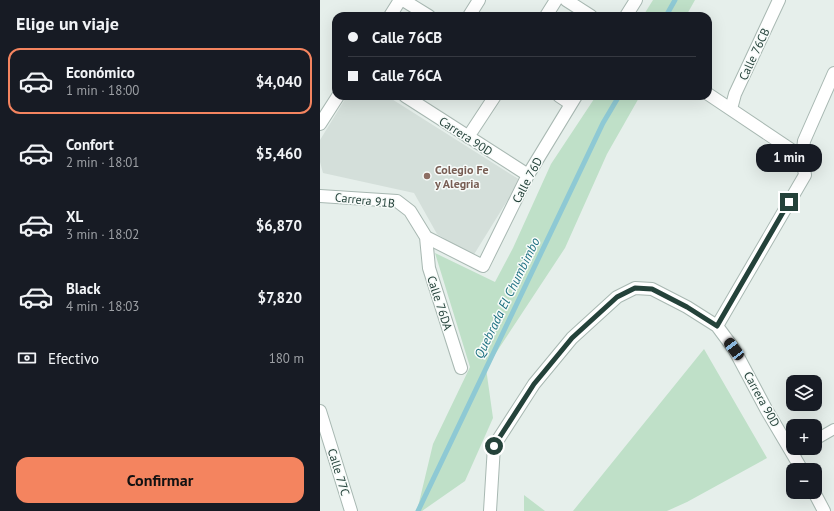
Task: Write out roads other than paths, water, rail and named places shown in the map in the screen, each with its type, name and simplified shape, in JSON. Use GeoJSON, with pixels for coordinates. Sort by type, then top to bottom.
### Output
{"type":"FeatureCollection","features":[{"type":"Feature","properties":{"kind":"street"},"geometry":{"type":"LineString","coordinates":[[393,12],[401,0],[422,12]]}},
{"type":"Feature","properties":{"kind":"street"},"geometry":{"type":"LineString","coordinates":[[472,12],[479,0]]}},
{"type":"Feature","properties":{"kind":"street"},"geometry":{"type":"LineString","coordinates":[[548,12],[556,0]]}},
{"type":"Feature","properties":{"kind":"street"},"geometry":{"type":"LineString","coordinates":[[566,0],[585,12]]}},
{"type":"Feature","properties":{"kind":"street"},"geometry":{"type":"LineString","coordinates":[[628,12],[636,0]]}},
{"type":"Feature","properties":{"kind":"street","name":"Calle 76CB"},"geometry":{"type":"LineString","coordinates":[[731,109],[735,94],[779,0]]}},
{"type":"Feature","properties":{"kind":"street"},"geometry":{"type":"LineString","coordinates":[[717,326],[805,175],[802,157],[804,140],[834,73]]}},
{"type":"Feature","properties":{"kind":"street"},"geometry":{"type":"LineString","coordinates":[[712,97],[802,157]]}},
{"type":"Feature","properties":{"kind":"street"},"geometry":{"type":"LineString","coordinates":[[320,124],[335,100]]}},
{"type":"Feature","properties":{"kind":"street","name":"Carrera 90D"},"geometry":{"type":"LineString","coordinates":[[415,100],[468,137],[528,175]]}},
{"type":"Feature","properties":{"kind":"street"},"geometry":{"type":"LineString","coordinates":[[468,137],[492,100]]}},
{"type":"Feature","properties":{"kind":"street","name":"Calle 76D"},"geometry":{"type":"LineString","coordinates":[[426,237],[483,266],[528,175],[574,100]]}},
{"type":"Feature","properties":{"kind":"street","name":"Carrera 91B"},"geometry":{"type":"LineString","coordinates":[[320,196],[397,201],[410,211],[426,237]]}},
{"type":"Feature","properties":{"kind":"street","name":"Calle 76DA"},"geometry":{"type":"LineString","coordinates":[[426,237],[429,268],[461,368]]}},
{"type":"Feature","properties":{"kind":"street","name":"Carrera 90D"},"geometry":{"type":"LineString","coordinates":[[490,511],[494,446],[526,396],[572,338],[617,297],[635,288],[652,289],[687,307],[717,326],[734,349],[766,409],[786,435]]}},
{"type":"Feature","properties":{"kind":"street","name":"Calle 77C"},"geometry":{"type":"LineString","coordinates":[[320,411],[351,511]]}},
{"type":"Feature","properties":{"kind":"street"},"geometry":{"type":"LineString","coordinates":[[818,499],[824,511]]}},
{"type":"Feature","properties":{"kind":"lane"},"geometry":{"type":"LineString","coordinates":[[822,436],[834,429]]}},
{"type":"Feature","properties":{"kind":"waterway","name":"Quebrada El Chumbimbo"},"geometry":{"type":"LineString","coordinates":[[668,12],[675,0]]}},
{"type":"Feature","properties":{"kind":"waterway","name":"Quebrada El Chumbimbo"},"geometry":{"type":"LineString","coordinates":[[418,511],[603,123],[617,100]]}},
{"type":"Feature","properties":{"kind":"place","name":"Colegio Fe y Alegria"},"geometry":{"type":"Point","coordinates":[427,176]}}]}
